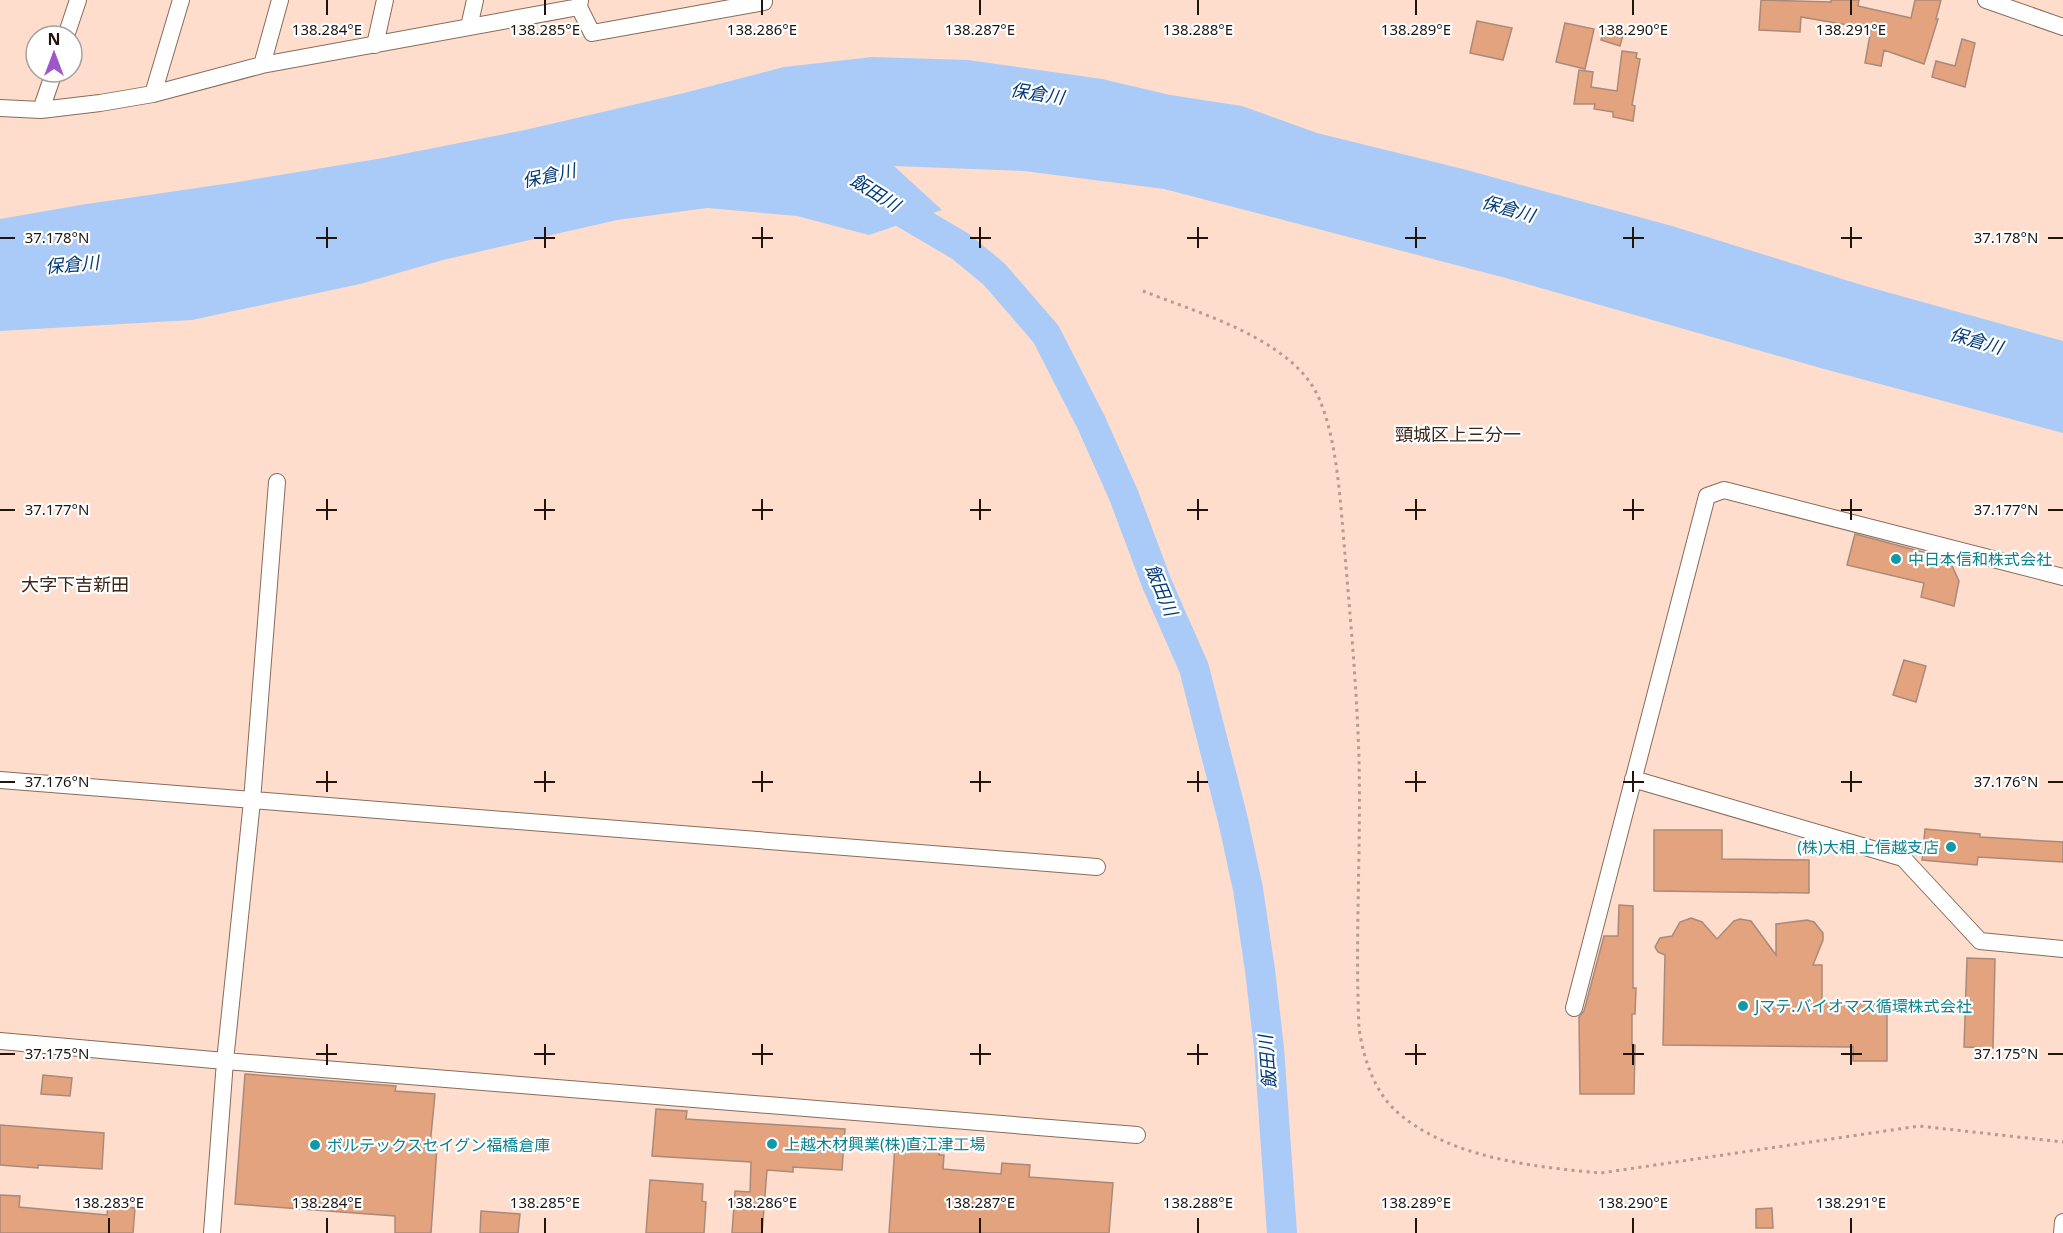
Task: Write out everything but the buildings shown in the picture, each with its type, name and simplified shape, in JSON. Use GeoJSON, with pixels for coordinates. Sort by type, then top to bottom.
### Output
{"type":"FeatureCollection","features":[{"type":"Feature","properties":{"kind":"street"},"geometry":{"type":"LineString","coordinates":[[70,24],[78,0]]}},
{"type":"Feature","properties":{"kind":"street"},"geometry":{"type":"LineString","coordinates":[[153,94],[181,0]]}},
{"type":"Feature","properties":{"kind":"street"},"geometry":{"type":"LineString","coordinates":[[262,65],[280,0]]}},
{"type":"Feature","properties":{"kind":"street"},"geometry":{"type":"LineString","coordinates":[[375,45],[385,0]]}},
{"type":"Feature","properties":{"kind":"street"},"geometry":{"type":"LineString","coordinates":[[469,27],[475,0]]}},
{"type":"Feature","properties":{"kind":"street"},"geometry":{"type":"LineString","coordinates":[[0,108],[41,110],[100,104],[153,94],[262,65],[469,27],[580,3],[592,33],[764,2],[764,0]]}},
{"type":"Feature","properties":{"kind":"street"},"geometry":{"type":"LineString","coordinates":[[1986,0],[2063,27]]}},
{"type":"Feature","properties":{"kind":"street"},"geometry":{"type":"LineString","coordinates":[[41,110],[50,84]]}},
{"type":"Feature","properties":{"kind":"street"},"geometry":{"type":"LineString","coordinates":[[212,1233],[225,1061],[252,801],[277,482]]}},
{"type":"Feature","properties":{"kind":"street"},"geometry":{"type":"LineString","coordinates":[[1574,1008],[1707,496],[1725,490],[2063,577]]}},
{"type":"Feature","properties":{"kind":"street"},"geometry":{"type":"LineString","coordinates":[[1633,779],[1903,858],[1980,941],[2063,949]]}},
{"type":"Feature","properties":{"kind":"street"},"geometry":{"type":"LineString","coordinates":[[0,780],[1097,867]]}},
{"type":"Feature","properties":{"kind":"street"},"geometry":{"type":"LineString","coordinates":[[0,1041],[1137,1135]]}},
{"type":"Feature","properties":{"kind":"street"},"geometry":{"type":"LineString","coordinates":[[2062,1233],[2063,1222]]}},
{"type":"Feature","properties":{"kind":"path"},"geometry":{"type":"LineString","coordinates":[[1143,291],[1241,331],[1283,355],[1308,379],[1317,393],[1324,414],[1333,453],[1340,504],[1359,760],[1359,1028],[1362,1050],[1372,1076],[1396,1110],[1424,1131],[1457,1146],[1500,1158],[1601,1173],[1919,1126],[2063,1142]]}},
{"type":"Feature","properties":{"kind":"water","name":"保倉川"},"geometry":{"type":"Polygon","coordinates":[[[872,57],[968,60],[1102,79],[1170,95],[1242,106],[1317,133],[1463,169],[1672,226],[1865,286],[2063,341],[2063,433],[1824,369],[1502,277],[1164,189],[1024,171],[894,166],[942,210],[869,235],[797,216],[707,208],[617,220],[443,260],[360,284],[192,320],[0,331],[0,219],[383,158],[525,130],[784,67],[872,57]]]}},
{"type":"Feature","properties":{"kind":"waterway","name":"飯田川"},"geometry":{"type":"LineString","coordinates":[[880,199],[960,246],[994,274],[1046,334],[1091,422],[1124,496],[1157,584],[1194,668],[1233,820],[1248,889],[1269,1048],[1282,1233]]}},
{"type":"Feature","properties":{"kind":"place","name":"中日本信和株式会社"},"geometry":{"type":"Point","coordinates":[1896,559]}},
{"type":"Feature","properties":{"kind":"place","name":"(株)大相 上信越支店"},"geometry":{"type":"Point","coordinates":[1951,847]}},
{"type":"Feature","properties":{"kind":"place","name":"Jマテ.バイオマス循環株式会社"},"geometry":{"type":"Point","coordinates":[1743,1006]}},
{"type":"Feature","properties":{"kind":"place","name":"上越木材興業(株)直江津工場"},"geometry":{"type":"Point","coordinates":[772,1144]}},
{"type":"Feature","properties":{"kind":"place","name":"ボルテックスセイグン福橋倉庫"},"geometry":{"type":"Point","coordinates":[315,1145]}},
{"type":"Feature","properties":{"kind":"district","name":"頸城区上三分一"},"geometry":{"type":"Point","coordinates":[1458,435]}},
{"type":"Feature","properties":{"kind":"district","name":"大字下吉新田"},"geometry":{"type":"Point","coordinates":[75,585]}}]}
